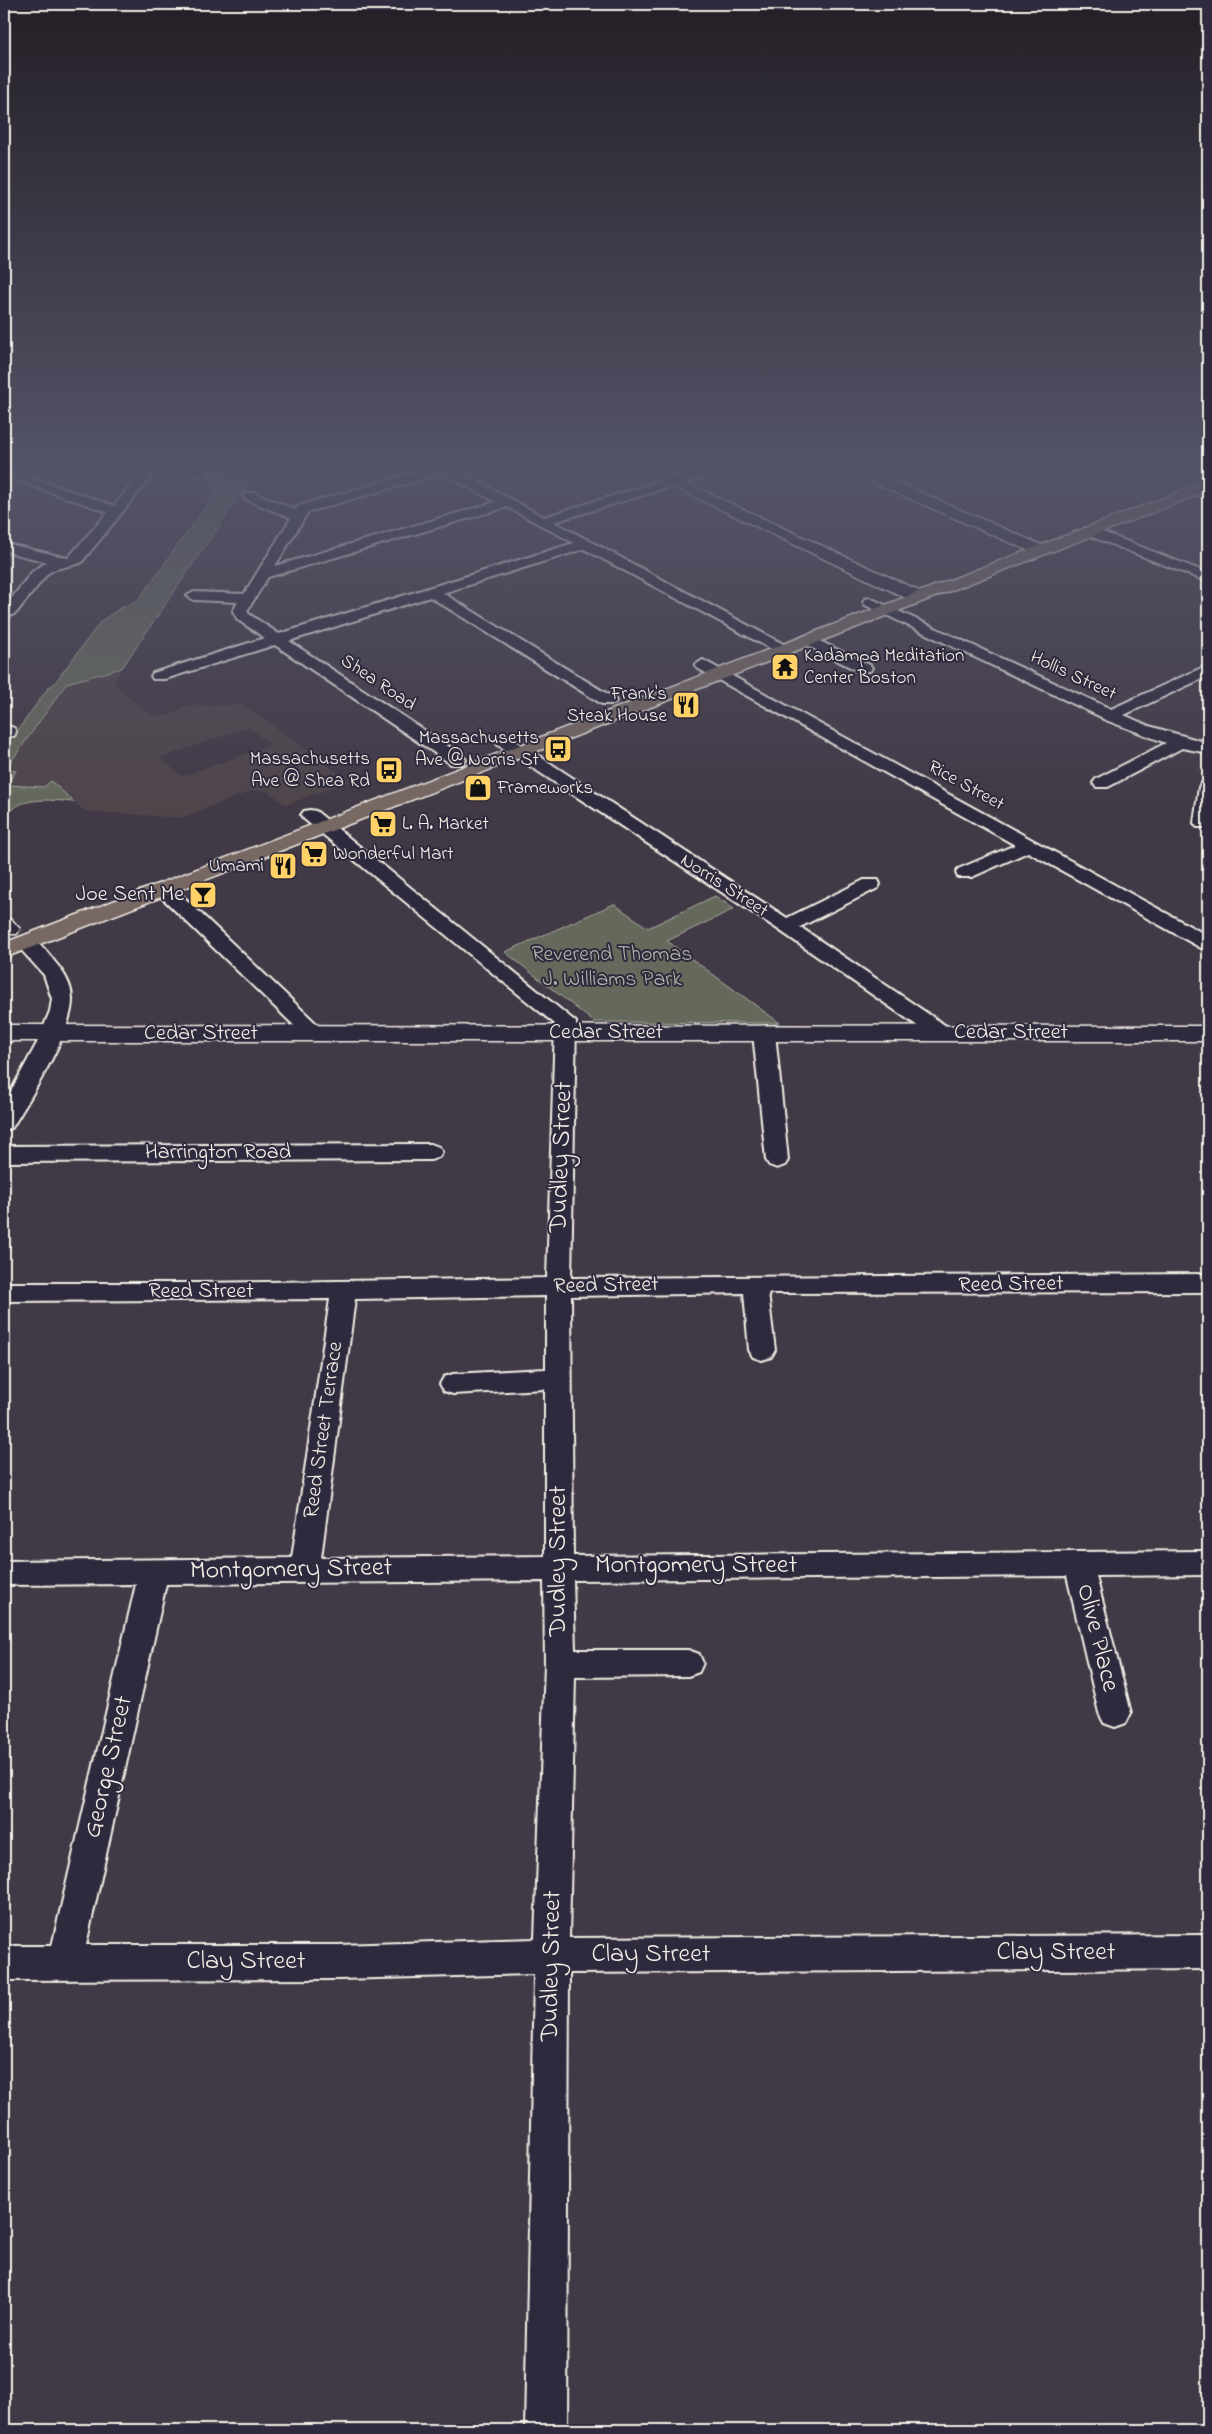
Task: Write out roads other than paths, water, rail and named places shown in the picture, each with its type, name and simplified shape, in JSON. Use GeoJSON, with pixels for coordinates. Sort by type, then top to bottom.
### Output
{"type":"FeatureCollection","features":[{"type":"Feature","properties":{"kind":"main road"},"geometry":{"type":"LineString","coordinates":[[9,936],[316,821],[775,645],[870,602],[926,581]]}},
{"type":"Feature","properties":{"kind":"main road"},"geometry":{"type":"LineString","coordinates":[[775,645],[807,640],[961,581]]}},
{"type":"Feature","properties":{"kind":"main road"},"geometry":{"type":"LineString","coordinates":[[9,936],[164,889],[457,760],[511,746],[608,701],[710,670]]}},
{"type":"Feature","properties":{"kind":"street"},"geometry":{"type":"LineString","coordinates":[[4,615],[12,610],[35,581]]}},
{"type":"Feature","properties":{"kind":"street"},"geometry":{"type":"LineString","coordinates":[[194,596],[246,598],[258,581]]}},
{"type":"Feature","properties":{"kind":"street"},"geometry":{"type":"LineString","coordinates":[[159,676],[465,581]]}},
{"type":"Feature","properties":{"kind":"street"},"geometry":{"type":"LineString","coordinates":[[654,581],[775,645]]}},
{"type":"Feature","properties":{"kind":"street"},"geometry":{"type":"LineString","coordinates":[[882,581],[918,597]]}},
{"type":"Feature","properties":{"kind":"street"},"geometry":{"type":"LineString","coordinates":[[430,591],[608,701]]}},
{"type":"Feature","properties":{"kind":"street","name":"Shea Road"},"geometry":{"type":"LineString","coordinates":[[246,598],[240,611],[243,617],[457,760]]}},
{"type":"Feature","properties":{"kind":"street","name":"Hollis Street"},"geometry":{"type":"LineString","coordinates":[[870,602],[1110,716],[1143,730],[1180,742],[1208,748]]}},
{"type":"Feature","properties":{"kind":"street"},"geometry":{"type":"LineString","coordinates":[[807,640],[864,668]]}},
{"type":"Feature","properties":{"kind":"street","name":"Rice Street"},"geometry":{"type":"LineString","coordinates":[[710,670],[1208,944]]}},
{"type":"Feature","properties":{"kind":"street"},"geometry":{"type":"LineString","coordinates":[[1110,716],[1208,670]]}},
{"type":"Feature","properties":{"kind":"street"},"geometry":{"type":"LineString","coordinates":[[1102,783],[1180,742]]}},
{"type":"Feature","properties":{"kind":"street","name":"Norris Street"},"geometry":{"type":"LineString","coordinates":[[511,746],[786,926],[942,1033]]}},
{"type":"Feature","properties":{"kind":"street"},"geometry":{"type":"LineString","coordinates":[[1203,823],[1208,787]]}},
{"type":"Feature","properties":{"kind":"street"},"geometry":{"type":"LineString","coordinates":[[316,821],[566,1022],[566,1033]]}},
{"type":"Feature","properties":{"kind":"street"},"geometry":{"type":"LineString","coordinates":[[965,873],[1029,845]]}},
{"type":"Feature","properties":{"kind":"street"},"geometry":{"type":"LineString","coordinates":[[786,926],[871,884]]}},
{"type":"Feature","properties":{"kind":"street"},"geometry":{"type":"LineString","coordinates":[[164,889],[314,1033]]}},
{"type":"Feature","properties":{"kind":"street"},"geometry":{"type":"LineString","coordinates":[[4,1123],[51,1033],[61,1006],[60,988],[48,967],[9,936]]}},
{"type":"Feature","properties":{"kind":"street","name":"Cedar Street"},"geometry":{"type":"LineString","coordinates":[[4,1033],[1208,1034]]}},
{"type":"Feature","properties":{"kind":"street","name":"Dudley Street"},"geometry":{"type":"LineString","coordinates":[[546,2430],[552,1955],[560,1664],[558,1590],[560,1567],[558,1547],[559,1287],[566,1033]]}},
{"type":"Feature","properties":{"kind":"street"},"geometry":{"type":"LineString","coordinates":[[764,1033],[777,1160]]}},
{"type":"Feature","properties":{"kind":"street","name":"Harrington Road"},"geometry":{"type":"LineString","coordinates":[[4,1154],[431,1152]]}},
{"type":"Feature","properties":{"kind":"street","name":"Reed Street"},"geometry":{"type":"LineString","coordinates":[[4,1292],[344,1290],[756,1284],[930,1285],[1208,1282]]}},
{"type":"Feature","properties":{"kind":"street"},"geometry":{"type":"LineString","coordinates":[[756,1284],[762,1350]]}},
{"type":"Feature","properties":{"kind":"street","name":"Reed Street Terrace"},"geometry":{"type":"LineString","coordinates":[[305,1570],[344,1290]]}},
{"type":"Feature","properties":{"kind":"street"},"geometry":{"type":"LineString","coordinates":[[453,1384],[559,1378]]}},
{"type":"Feature","properties":{"kind":"street","name":"Montgomery Street"},"geometry":{"type":"LineString","coordinates":[[4,1573],[1208,1562]]}},
{"type":"Feature","properties":{"kind":"street","name":"Olive Place"},"geometry":{"type":"LineString","coordinates":[[1078,1564],[1115,1713]]}},
{"type":"Feature","properties":{"kind":"street","name":"George Street"},"geometry":{"type":"LineString","coordinates":[[65,1963],[154,1572]]}},
{"type":"Feature","properties":{"kind":"street"},"geometry":{"type":"LineString","coordinates":[[560,1664],[688,1663]]}},
{"type":"Feature","properties":{"kind":"street","name":"Clay Street"},"geometry":{"type":"LineString","coordinates":[[4,1963],[338,1962],[552,1955],[1208,1952]]}},
{"type":"Feature","properties":{"kind":"place","name":"Kadampa Meditation Center Boston"},"geometry":{"type":"Point","coordinates":[785,667]}},
{"type":"Feature","properties":{"kind":"place","name":"Frank's Steak House"},"geometry":{"type":"Point","coordinates":[686,705]}},
{"type":"Feature","properties":{"kind":"place","name":"Massachusetts Ave @ Norris St"},"geometry":{"type":"Point","coordinates":[558,749]}},
{"type":"Feature","properties":{"kind":"place","name":"Massachusetts Ave @ Shea Rd"},"geometry":{"type":"Point","coordinates":[389,770]}},
{"type":"Feature","properties":{"kind":"place","name":"Frameworks"},"geometry":{"type":"Point","coordinates":[478,788]}},
{"type":"Feature","properties":{"kind":"place","name":"L. A. Market"},"geometry":{"type":"Point","coordinates":[383,824]}},
{"type":"Feature","properties":{"kind":"place","name":"Wonderful Mart"},"geometry":{"type":"Point","coordinates":[314,854]}},
{"type":"Feature","properties":{"kind":"place","name":"Umami"},"geometry":{"type":"Point","coordinates":[283,866]}},
{"type":"Feature","properties":{"kind":"place","name":"Joe Sent Me"},"geometry":{"type":"Point","coordinates":[203,895]}},
{"type":"Feature","properties":{"kind":"park label","name":"Reverend Thomas J. Williams Park"},"geometry":{"type":"Point","coordinates":[612,968]}}]}
